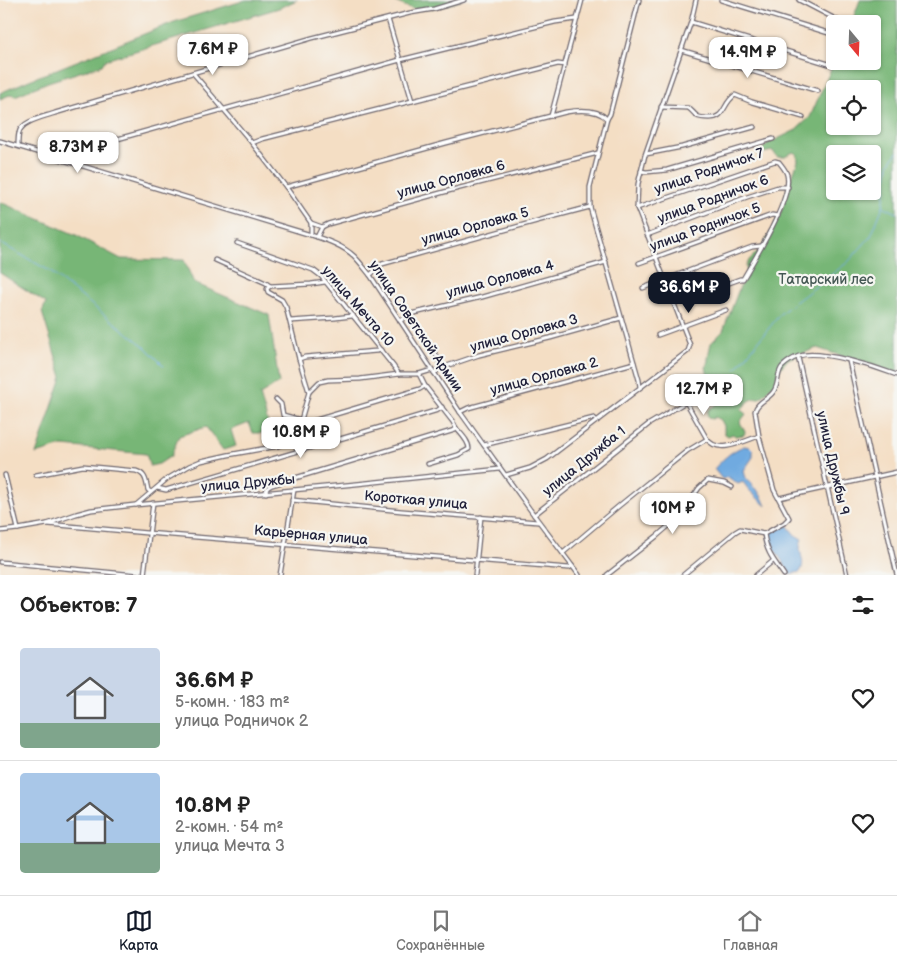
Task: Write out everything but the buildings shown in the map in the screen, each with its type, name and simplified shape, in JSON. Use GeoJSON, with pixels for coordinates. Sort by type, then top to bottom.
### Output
{"type":"FeatureCollection","features":[{"type":"Feature","properties":{"kind":"street"},"geometry":{"type":"LineString","coordinates":[[18,146],[21,126],[54,113],[312,38],[464,0]]}},
{"type":"Feature","properties":{"kind":"street"},"geometry":{"type":"LineString","coordinates":[[551,116],[582,0]]}},
{"type":"Feature","properties":{"kind":"street"},"geometry":{"type":"LineString","coordinates":[[639,0],[610,114],[606,118],[590,187],[590,207],[640,387]]}},
{"type":"Feature","properties":{"kind":"street"},"geometry":{"type":"LineString","coordinates":[[506,475],[530,468],[547,459],[688,351],[690,345],[637,208],[638,184],[645,154],[691,22],[696,0]]}},
{"type":"Feature","properties":{"kind":"street"},"geometry":{"type":"LineString","coordinates":[[721,0],[826,32]]}},
{"type":"Feature","properties":{"kind":"street"},"geometry":{"type":"LineString","coordinates":[[799,0],[828,15]]}},
{"type":"Feature","properties":{"kind":"street"},"geometry":{"type":"LineString","coordinates":[[388,19],[412,101]]}},
{"type":"Feature","properties":{"kind":"street"},"geometry":{"type":"LineString","coordinates":[[64,160],[66,154],[71,152],[400,60],[555,22],[576,19]]}},
{"type":"Feature","properties":{"kind":"street"},"geometry":{"type":"LineString","coordinates":[[691,22],[826,63]]}},
{"type":"Feature","properties":{"kind":"street"},"geometry":{"type":"LineString","coordinates":[[681,50],[818,91]]}},
{"type":"Feature","properties":{"kind":"street"},"geometry":{"type":"LineString","coordinates":[[252,143],[558,64],[565,65]]}},
{"type":"Feature","properties":{"kind":"street"},"geometry":{"type":"LineString","coordinates":[[193,73],[252,143],[312,223],[322,227],[317,237]]}},
{"type":"Feature","properties":{"kind":"street"},"geometry":{"type":"LineString","coordinates":[[661,107],[688,108],[698,116],[718,117],[728,100],[735,95],[803,117]]}},
{"type":"Feature","properties":{"kind":"street"},"geometry":{"type":"LineString","coordinates":[[286,187],[551,116],[580,110],[603,114],[606,118]]}},
{"type":"Feature","properties":{"kind":"street"},"geometry":{"type":"LineString","coordinates":[[645,154],[754,127]]}},
{"type":"Feature","properties":{"kind":"street"},"geometry":{"type":"LineString","coordinates":[[641,171],[667,170],[772,139]]}},
{"type":"Feature","properties":{"kind":"street","name":"улица Советской Армии"},"geometry":{"type":"LineString","coordinates":[[0,141],[311,235],[334,243],[350,252],[370,275],[460,412],[579,575]]}},
{"type":"Feature","properties":{"kind":"street","name":"улица Орловка 6"},"geometry":{"type":"LineString","coordinates":[[322,227],[448,191],[598,153]]}},
{"type":"Feature","properties":{"kind":"street","name":"улица Родничок 7"},"geometry":{"type":"LineString","coordinates":[[637,208],[774,161],[779,162],[784,168],[788,187]]}},
{"type":"Feature","properties":{"kind":"street","name":"улица Родничок 6"},"geometry":{"type":"LineString","coordinates":[[647,235],[747,197],[778,187],[788,187]]}},
{"type":"Feature","properties":{"kind":"street"},"geometry":{"type":"LineString","coordinates":[[674,303],[743,279],[778,216],[788,187]]}},
{"type":"Feature","properties":{"kind":"street","name":"улица Орловка 5"},"geometry":{"type":"LineString","coordinates":[[370,275],[382,264],[590,207]]}},
{"type":"Feature","properties":{"kind":"street","name":"улица Родничок 5"},"geometry":{"type":"LineString","coordinates":[[640,263],[772,215],[778,216]]}},
{"type":"Feature","properties":{"kind":"street"},"geometry":{"type":"LineString","coordinates":[[311,235],[312,223]]}},
{"type":"Feature","properties":{"kind":"street","name":"улица Мечта 10"},"geometry":{"type":"LineString","coordinates":[[237,243],[313,270],[321,276],[399,374]]}},
{"type":"Feature","properties":{"kind":"street"},"geometry":{"type":"LineString","coordinates":[[643,288],[762,246]]}},
{"type":"Feature","properties":{"kind":"street"},"geometry":{"type":"LineString","coordinates":[[215,260],[270,286],[326,282]]}},
{"type":"Feature","properties":{"kind":"street","name":"улица Орловка 4"},"geometry":{"type":"LineString","coordinates":[[400,321],[410,314],[482,297],[606,262]]}},
{"type":"Feature","properties":{"kind":"street"},"geometry":{"type":"LineString","coordinates":[[136,505],[177,472],[188,466],[228,455],[278,446],[289,441],[298,428],[309,392],[284,303],[268,292],[267,289],[270,286]]}},
{"type":"Feature","properties":{"kind":"street"},"geometry":{"type":"LineString","coordinates":[[658,335],[726,310]]}},
{"type":"Feature","properties":{"kind":"street"},"geometry":{"type":"LineString","coordinates":[[289,321],[335,318],[352,316],[353,314]]}},
{"type":"Feature","properties":{"kind":"street","name":"улица Орловка 3"},"geometry":{"type":"LineString","coordinates":[[309,392],[319,382],[328,380],[419,374],[433,371],[479,355],[621,318]]}},
{"type":"Feature","properties":{"kind":"street"},"geometry":{"type":"LineString","coordinates":[[432,349],[438,358],[441,368]]}},
{"type":"Feature","properties":{"kind":"street"},"geometry":{"type":"LineString","coordinates":[[299,359],[381,350]]}},
{"type":"Feature","properties":{"kind":"street"},"geometry":{"type":"LineString","coordinates":[[683,575],[740,529],[764,534],[784,523],[789,518],[774,490],[755,411],[756,407],[771,396],[776,388],[779,372],[783,367],[798,356],[810,354],[878,368],[897,375]]}},
{"type":"Feature","properties":{"kind":"street","name":"улица Дружбы 9"},"geometry":{"type":"LineString","coordinates":[[798,356],[847,575]]}},
{"type":"Feature","properties":{"kind":"street"},"geometry":{"type":"LineString","coordinates":[[849,361],[897,575]]}},
{"type":"Feature","properties":{"kind":"street","name":"улица Орловка 2"},"geometry":{"type":"LineString","coordinates":[[460,412],[468,408],[634,363]]}},
{"type":"Feature","properties":{"kind":"street"},"geometry":{"type":"LineString","coordinates":[[419,374],[425,386],[468,443],[469,449],[428,464]]}},
{"type":"Feature","properties":{"kind":"street"},"geometry":{"type":"LineString","coordinates":[[276,399],[281,404],[283,415],[302,420],[306,423],[425,386]]}},
{"type":"Feature","properties":{"kind":"street","name":"улица Дружба 1"},"geometry":{"type":"LineString","coordinates":[[534,515],[649,424],[699,392]]}},
{"type":"Feature","properties":{"kind":"street"},"geometry":{"type":"LineString","coordinates":[[686,402],[707,439],[715,446],[723,448],[760,436]]}},
{"type":"Feature","properties":{"kind":"street"},"geometry":{"type":"LineString","coordinates":[[157,488],[166,490],[438,410],[442,407]]}},
{"type":"Feature","properties":{"kind":"street"},"geometry":{"type":"LineString","coordinates":[[484,445],[594,418],[597,421]]}},
{"type":"Feature","properties":{"kind":"street"},"geometry":{"type":"LineString","coordinates":[[266,493],[268,487],[272,485],[452,431],[456,428]]}},
{"type":"Feature","properties":{"kind":"street"},"geometry":{"type":"LineString","coordinates":[[563,553],[679,457],[707,439]]}},
{"type":"Feature","properties":{"kind":"street"},"geometry":{"type":"LineString","coordinates":[[36,475],[83,466],[136,471],[144,475],[148,490],[151,492]]}},
{"type":"Feature","properties":{"kind":"street","name":"улица Дружбы"},"geometry":{"type":"LineString","coordinates":[[0,531],[47,524],[84,512],[136,505],[501,469]]}},
{"type":"Feature","properties":{"kind":"street"},"geometry":{"type":"LineString","coordinates":[[779,498],[897,472]]}},
{"type":"Feature","properties":{"kind":"street"},"geometry":{"type":"LineString","coordinates":[[5,475],[18,529]]}},
{"type":"Feature","properties":{"kind":"street"},"geometry":{"type":"LineString","coordinates":[[607,575],[679,517],[699,488],[708,480],[724,483],[732,487]]}},
{"type":"Feature","properties":{"kind":"street"},"geometry":{"type":"LineString","coordinates":[[280,575],[294,490]]}},
{"type":"Feature","properties":{"kind":"street","name":"Короткая улица"},"geometry":{"type":"LineString","coordinates":[[292,500],[539,522]]}},
{"type":"Feature","properties":{"kind":"street"},"geometry":{"type":"LineString","coordinates":[[144,575],[153,503]]}},
{"type":"Feature","properties":{"kind":"street"},"geometry":{"type":"LineString","coordinates":[[474,575],[482,517]]}},
{"type":"Feature","properties":{"kind":"street","name":"Карьерная улица"},"geometry":{"type":"LineString","coordinates":[[47,524],[569,568],[572,566]]}},
{"type":"Feature","properties":{"kind":"street"},"geometry":{"type":"LineString","coordinates":[[764,534],[766,546],[773,561],[784,575]]}},
{"type":"Feature","properties":{"kind":"street"},"geometry":{"type":"LineString","coordinates":[[756,575],[773,561]]}},
{"type":"Feature","properties":{"kind":"street"},"geometry":{"type":"LineString","coordinates":[[0,562],[137,575]]}},
{"type":"Feature","properties":{"kind":"green space"},"geometry":{"type":"Polygon","coordinates":[[[246,0],[297,0],[279,8],[105,60],[102,65],[48,82],[15,96],[12,94],[0,99],[0,93],[27,81],[174,22],[246,0]]]}},
{"type":"Feature","properties":{"kind":"green space"},"geometry":{"type":"Polygon","coordinates":[[[390,0],[462,0],[438,7],[413,9],[390,0]]]}},
{"type":"Feature","properties":{"kind":"green space","name":"Татарский лес"},"geometry":{"type":"Polygon","coordinates":[[[860,0],[897,0],[897,374],[817,348],[788,359],[778,371],[775,384],[766,394],[751,400],[741,410],[746,414],[740,422],[745,432],[744,435],[735,436],[733,434],[728,436],[724,433],[724,426],[721,420],[715,417],[712,419],[708,418],[707,415],[708,410],[718,403],[725,393],[724,388],[720,386],[712,387],[709,382],[706,367],[711,343],[723,331],[741,284],[747,277],[746,266],[749,260],[762,248],[781,213],[798,161],[797,154],[793,152],[785,157],[777,157],[773,151],[757,154],[767,144],[796,130],[810,117],[826,81],[826,135],[881,135],[881,80],[826,80],[831,70],[881,70],[881,15],[854,15],[860,0]]]}},
{"type":"Feature","properties":{"kind":"green space"},"geometry":{"type":"Polygon","coordinates":[[[0,202],[76,235],[121,259],[184,260],[194,283],[269,315],[279,383],[260,395],[268,423],[280,433],[253,433],[249,423],[231,430],[236,446],[223,450],[206,427],[179,436],[171,456],[159,464],[150,466],[146,454],[63,446],[36,454],[62,377],[42,312],[46,303],[0,273],[0,202]]]}},
{"type":"Feature","properties":{"kind":"water"},"geometry":{"type":"Polygon","coordinates":[[[744,446],[750,447],[753,450],[753,457],[744,470],[745,476],[758,491],[766,506],[743,482],[738,484],[728,477],[722,479],[714,469],[727,456],[744,446]]]}},
{"type":"Feature","properties":{"kind":"water"},"geometry":{"type":"Polygon","coordinates":[[[787,525],[795,535],[802,539],[800,547],[803,563],[802,569],[800,572],[790,574],[768,539],[771,533],[787,525]]]}},
{"type":"Feature","properties":{"kind":"waterway"},"geometry":{"type":"LineString","coordinates":[[897,152],[889,164],[883,206],[897,213]]}},
{"type":"Feature","properties":{"kind":"waterway"},"geometry":{"type":"LineString","coordinates":[[736,369],[781,313],[848,262],[871,236],[883,206]]}},
{"type":"Feature","properties":{"kind":"waterway"},"geometry":{"type":"LineString","coordinates":[[0,243],[48,270],[145,347],[164,366]]}}]}
